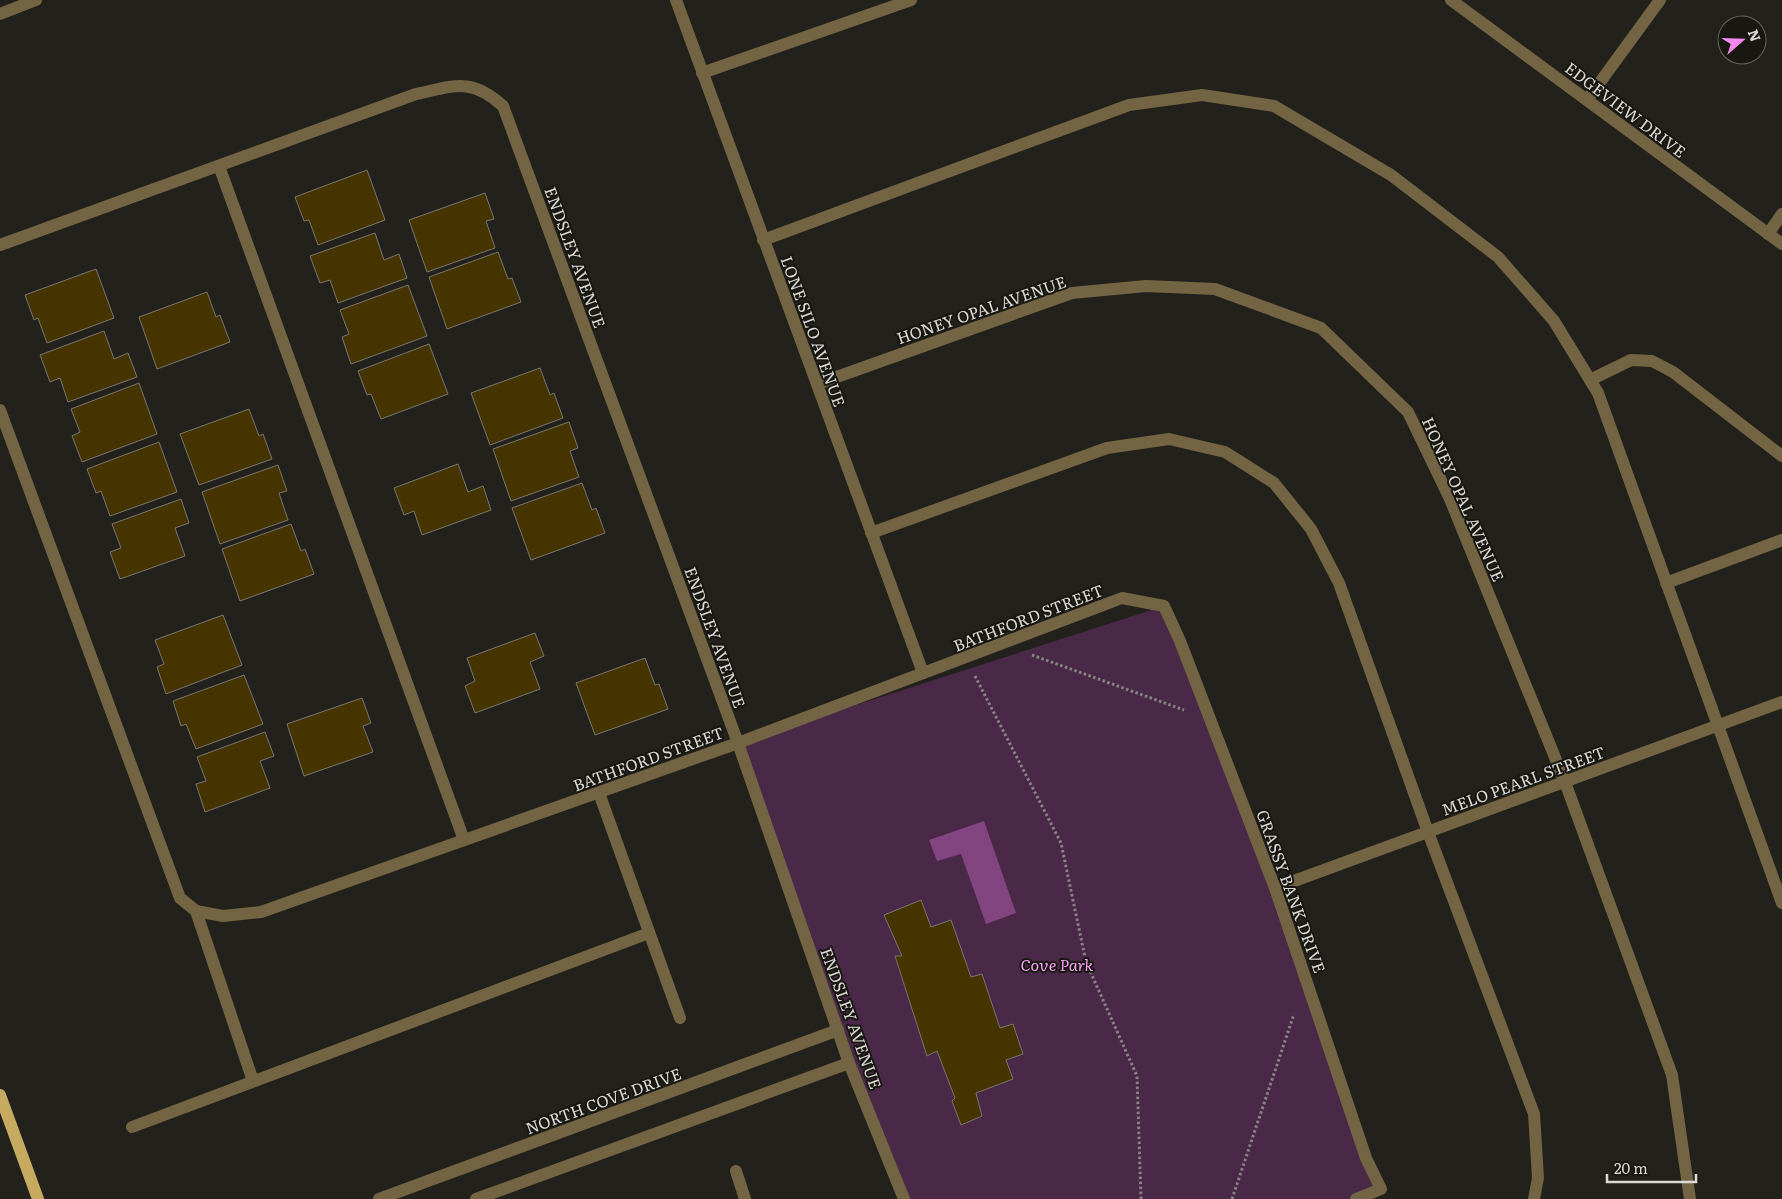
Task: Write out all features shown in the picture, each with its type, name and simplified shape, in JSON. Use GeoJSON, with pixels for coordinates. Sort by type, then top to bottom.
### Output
{"type":"FeatureCollection","features":[{"type":"Feature","properties":{"kind":"main road"},"geometry":{"type":"LineString","coordinates":[[0,1095],[38,1199]]}},
{"type":"Feature","properties":{"kind":"street"},"geometry":{"type":"LineString","coordinates":[[0,14],[36,0]]}},
{"type":"Feature","properties":{"kind":"street","name":"LONE SILO AVENUE"},"geometry":{"type":"LineString","coordinates":[[676,0],[923,673]]}},
{"type":"Feature","properties":{"kind":"street"},"geometry":{"type":"LineString","coordinates":[[702,73],[892,3],[911,0]]}},
{"type":"Feature","properties":{"kind":"street","name":"EDGEVIEW DRIVE"},"geometry":{"type":"LineString","coordinates":[[1451,0],[1782,244]]}},
{"type":"Feature","properties":{"kind":"street"},"geometry":{"type":"LineString","coordinates":[[1587,100],[1660,0]]}},
{"type":"Feature","properties":{"kind":"street","name":"ENDSLEY AVENUE"},"geometry":{"type":"LineString","coordinates":[[219,166],[416,94],[460,85],[488,92],[503,106],[738,743],[849,1063],[904,1199]]}},
{"type":"Feature","properties":{"kind":"street"},"geometry":{"type":"LineString","coordinates":[[763,240],[1129,105],[1202,95],[1274,106],[1391,174],[1498,257],[1554,321],[1598,393],[1782,903]]}},
{"type":"Feature","properties":{"kind":"street"},"geometry":{"type":"LineString","coordinates":[[0,244],[219,166],[464,840]]}},
{"type":"Feature","properties":{"kind":"street"},"geometry":{"type":"LineString","coordinates":[[1768,234],[1782,214]]}},
{"type":"Feature","properties":{"kind":"street","name":"HONEY OPAL AVENUE"},"geometry":{"type":"LineString","coordinates":[[816,384],[1072,293],[1146,286],[1216,289],[1321,328],[1408,412],[1450,499],[1565,782],[1672,1075],[1690,1199]]}},
{"type":"Feature","properties":{"kind":"street"},"geometry":{"type":"LineString","coordinates":[[1590,380],[1631,360],[1652,361],[1673,372],[1782,456]]}},
{"type":"Feature","properties":{"kind":"street"},"geometry":{"type":"LineString","coordinates":[[0,410],[180,898],[196,911],[253,1081]]}},
{"type":"Feature","properties":{"kind":"street"},"geometry":{"type":"LineString","coordinates":[[871,533],[1107,448],[1169,439],[1224,452],[1274,483],[1311,529],[1339,584],[1428,832],[1534,1114],[1538,1178],[1534,1199]]}},
{"type":"Feature","properties":{"kind":"street"},"geometry":{"type":"LineString","coordinates":[[1666,583],[1782,540]]}},
{"type":"Feature","properties":{"kind":"street","name":"BATHFORD STREET"},"geometry":{"type":"LineString","coordinates":[[196,911],[223,916],[261,912],[738,743],[1122,598],[1164,606]]}},
{"type":"Feature","properties":{"kind":"street","name":"GRASSY BANK DRIVE"},"geometry":{"type":"LineString","coordinates":[[1164,606],[1275,888],[1366,1158],[1381,1189],[1356,1199]]}},
{"type":"Feature","properties":{"kind":"street","name":"MELO PEARL STREET"},"geometry":{"type":"LineString","coordinates":[[1275,888],[1782,702]]}},
{"type":"Feature","properties":{"kind":"street"},"geometry":{"type":"LineString","coordinates":[[599,792],[680,1018]]}},
{"type":"Feature","properties":{"kind":"street"},"geometry":{"type":"LineString","coordinates":[[132,1127],[650,933]]}},
{"type":"Feature","properties":{"kind":"street","name":"NORTH COVE DRIVE"},"geometry":{"type":"LineString","coordinates":[[379,1199],[838,1030]]}},
{"type":"Feature","properties":{"kind":"street"},"geometry":{"type":"LineString","coordinates":[[476,1199],[849,1063]]}},
{"type":"Feature","properties":{"kind":"street"},"geometry":{"type":"LineString","coordinates":[[736,1171],[745,1199]]}},
{"type":"Feature","properties":{"kind":"path"},"geometry":{"type":"LineString","coordinates":[[1002,644],[1210,720]]}},
{"type":"Feature","properties":{"kind":"path"},"geometry":{"type":"LineString","coordinates":[[966,658],[1061,843],[1086,962],[1137,1076],[1141,1199]]}},
{"type":"Feature","properties":{"kind":"path"},"geometry":{"type":"LineString","coordinates":[[1232,1199],[1306,978]]}},
{"type":"Feature","properties":{"kind":"green space","name":"Cove Park"},"geometry":{"type":"Polygon","coordinates":[[[1164,606],[1381,1189],[1354,1199],[904,1199],[738,743],[1164,606]]]}},
{"type":"Feature","properties":{"kind":"shaded area"},"geometry":{"type":"Polygon","coordinates":[[[984,821],[1016,913],[986,924],[961,854],[937,861],[929,840],[984,821]]]}},
{"type":"Feature","properties":{"kind":"building"},"geometry":{"type":"Polygon","coordinates":[[[367,170],[385,220],[318,245],[309,220],[304,221],[295,197],[367,170]]]}},
{"type":"Feature","properties":{"kind":"building"},"geometry":{"type":"Polygon","coordinates":[[[485,193],[494,219],[486,221],[495,248],[427,272],[409,220],[485,193]]]}},
{"type":"Feature","properties":{"kind":"building"},"geometry":{"type":"Polygon","coordinates":[[[375,233],[384,260],[399,254],[407,278],[338,303],[330,280],[320,283],[310,256],[375,233]]]}},
{"type":"Feature","properties":{"kind":"building"},"geometry":{"type":"Polygon","coordinates":[[[498,252],[508,279],[512,278],[521,302],[447,329],[429,277],[498,252]]]}},
{"type":"Feature","properties":{"kind":"building"},"geometry":{"type":"Polygon","coordinates":[[[96,269],[114,318],[47,343],[38,318],[34,320],[25,295],[96,269]]]}},
{"type":"Feature","properties":{"kind":"building"},"geometry":{"type":"Polygon","coordinates":[[[408,285],[427,336],[351,364],[342,337],[349,334],[340,310],[408,285]]]}},
{"type":"Feature","properties":{"kind":"building"},"geometry":{"type":"Polygon","coordinates":[[[207,292],[216,317],[220,315],[230,342],[157,369],[139,317],[207,292]]]}},
{"type":"Feature","properties":{"kind":"building"},"geometry":{"type":"Polygon","coordinates":[[[104,331],[114,359],[128,353],[137,377],[68,402],[60,378],[50,382],[40,355],[104,331]]]}},
{"type":"Feature","properties":{"kind":"building"},"geometry":{"type":"Polygon","coordinates":[[[429,344],[448,394],[381,419],[371,394],[367,395],[358,371],[429,344]]]}},
{"type":"Feature","properties":{"kind":"building"},"geometry":{"type":"Polygon","coordinates":[[[540,368],[550,395],[554,393],[563,418],[490,445],[471,393],[540,368]]]}},
{"type":"Feature","properties":{"kind":"building"},"geometry":{"type":"Polygon","coordinates":[[[139,383],[157,434],[82,462],[72,436],[80,432],[71,409],[139,383]]]}},
{"type":"Feature","properties":{"kind":"building"},"geometry":{"type":"Polygon","coordinates":[[[249,409],[259,436],[263,434],[272,459],[199,485],[180,434],[249,409]]]}},
{"type":"Feature","properties":{"kind":"building"},"geometry":{"type":"Polygon","coordinates":[[[569,422],[578,448],[570,451],[579,477],[511,501],[493,449],[569,422]]]}},
{"type":"Feature","properties":{"kind":"building"},"geometry":{"type":"Polygon","coordinates":[[[159,442],[177,492],[110,516],[101,491],[96,493],[87,469],[159,442]]]}},
{"type":"Feature","properties":{"kind":"building"},"geometry":{"type":"Polygon","coordinates":[[[458,464],[468,492],[483,486],[491,510],[422,535],[414,511],[404,515],[394,488],[458,464]]]}},
{"type":"Feature","properties":{"kind":"building"},"geometry":{"type":"Polygon","coordinates":[[[278,465],[287,491],[279,493],[288,520],[220,544],[202,492],[278,465]]]}},
{"type":"Feature","properties":{"kind":"building"},"geometry":{"type":"Polygon","coordinates":[[[582,483],[592,510],[596,508],[605,533],[531,560],[512,508],[582,483]]]}},
{"type":"Feature","properties":{"kind":"building"},"geometry":{"type":"Polygon","coordinates":[[[181,499],[189,523],[175,528],[185,556],[120,579],[110,552],[121,548],[112,524],[181,499]]]}},
{"type":"Feature","properties":{"kind":"building"},"geometry":{"type":"Polygon","coordinates":[[[291,524],[301,551],[305,549],[314,574],[240,601],[222,549],[291,524]]]}},
{"type":"Feature","properties":{"kind":"building"},"geometry":{"type":"Polygon","coordinates":[[[223,615],[242,665],[166,694],[157,667],[164,664],[155,640],[223,615]]]}},
{"type":"Feature","properties":{"kind":"building"},"geometry":{"type":"Polygon","coordinates":[[[535,633],[544,656],[530,662],[540,689],[475,713],[465,686],[475,681],[467,658],[535,633]]]}},
{"type":"Feature","properties":{"kind":"building"},"geometry":{"type":"Polygon","coordinates":[[[645,658],[655,685],[659,684],[668,709],[595,735],[576,683],[645,658]]]}},
{"type":"Feature","properties":{"kind":"building"},"geometry":{"type":"Polygon","coordinates":[[[244,675],[263,724],[196,749],[186,724],[181,726],[173,701],[244,675]]]}},
{"type":"Feature","properties":{"kind":"building"},"geometry":{"type":"Polygon","coordinates":[[[362,698],[371,723],[363,726],[373,752],[304,776],[287,724],[362,698]]]}},
{"type":"Feature","properties":{"kind":"building"},"geometry":{"type":"Polygon","coordinates":[[[265,732],[274,756],[260,761],[270,788],[205,812],[196,784],[206,781],[197,757],[265,732]]]}},
{"type":"Feature","properties":{"kind":"building"},"geometry":{"type":"Polygon","coordinates":[[[921,900],[931,927],[951,920],[971,977],[982,974],[1000,1028],[1013,1024],[1023,1054],[1006,1060],[1013,1079],[976,1093],[982,1116],[961,1125],[952,1101],[955,1098],[937,1051],[927,1056],[895,956],[902,956],[884,915],[921,900]]]}}]}
